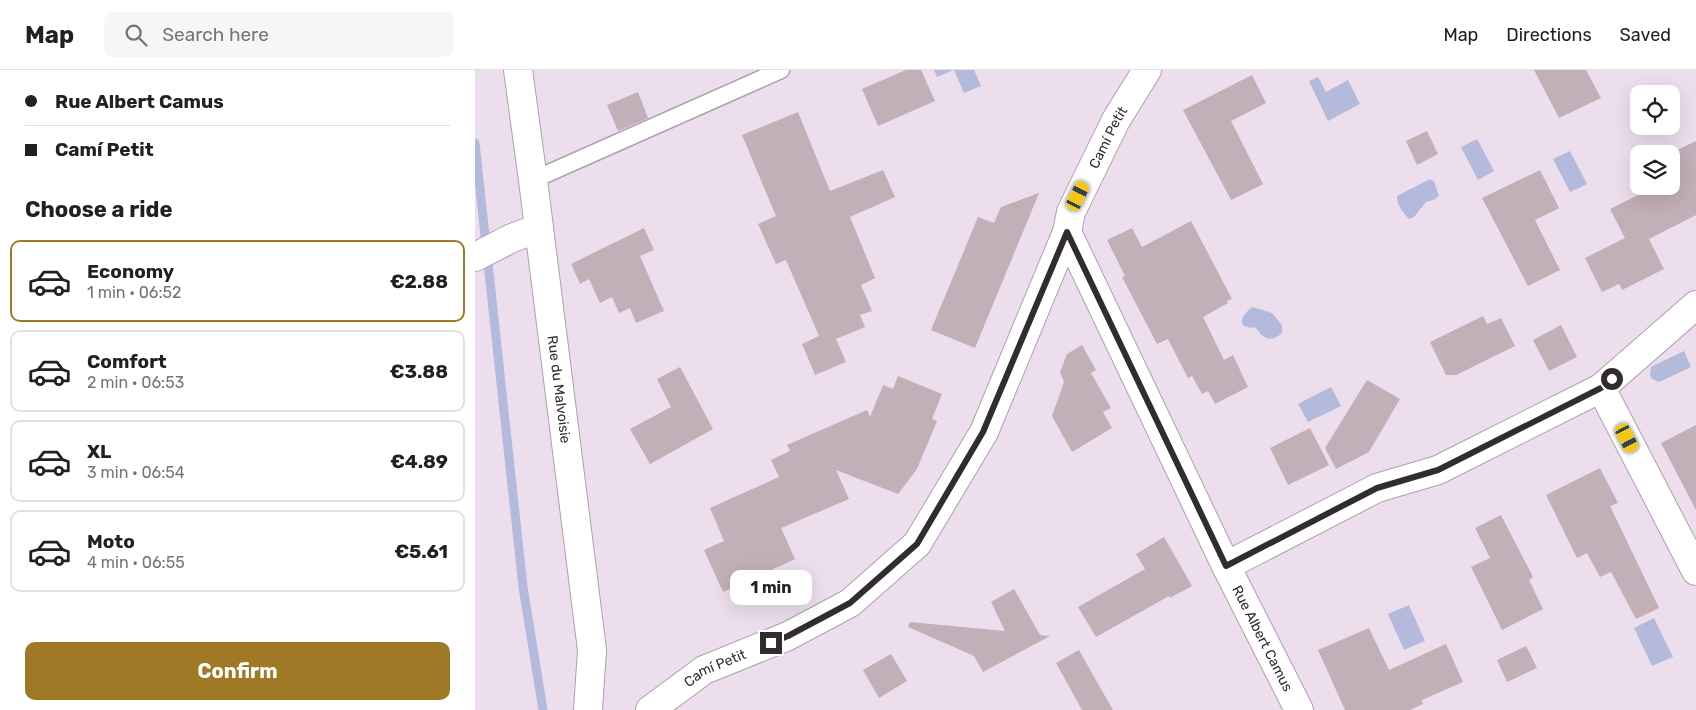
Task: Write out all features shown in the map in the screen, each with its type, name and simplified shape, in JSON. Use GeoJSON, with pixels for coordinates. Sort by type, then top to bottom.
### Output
{"type":"FeatureCollection","features":[{"type":"Feature","properties":{"kind":"street","name":"Rue du Malvoisie"},"geometry":{"type":"LineString","coordinates":[[518,70],[592,650],[588,710]]}},
{"type":"Feature","properties":{"kind":"street","name":"Camí Petit"},"geometry":{"type":"LineString","coordinates":[[650,710],[704,670],[788,636],[850,603],[917,544],[983,432],[1067,232],[1071,212],[1115,120],[1147,70]]}},
{"type":"Feature","properties":{"kind":"street"},"geometry":{"type":"LineString","coordinates":[[475,257],[512,238],[539,228]]}},
{"type":"Feature","properties":{"kind":"street","name":"Rue Albert Camus"},"geometry":{"type":"LineString","coordinates":[[1067,232],[1226,566],[1299,710]]}},
{"type":"Feature","properties":{"kind":"street"},"geometry":{"type":"LineString","coordinates":[[1226,566],[1377,488],[1438,470],[1601,388],[1696,305]]}},
{"type":"Feature","properties":{"kind":"street"},"geometry":{"type":"LineString","coordinates":[[1601,388],[1696,571]]}},
{"type":"Feature","properties":{"kind":"lane"},"geometry":{"type":"LineString","coordinates":[[533,180],[781,70]]}},
{"type":"Feature","properties":{"kind":"water"},"geometry":{"type":"Polygon","coordinates":[[[934,70],[954,70],[937,77],[934,70]]]}},
{"type":"Feature","properties":{"kind":"water"},"geometry":{"type":"Polygon","coordinates":[[[954,70],[974,70],[981,86],[964,93],[954,70]]]}},
{"type":"Feature","properties":{"kind":"water"},"geometry":{"type":"Polygon","coordinates":[[[1318,77],[1326,92],[1348,80],[1360,104],[1328,121],[1309,81],[1318,77]]]}},
{"type":"Feature","properties":{"kind":"water"},"geometry":{"type":"Polygon","coordinates":[[[1477,139],[1494,171],[1478,180],[1461,147],[1477,139]]]}},
{"type":"Feature","properties":{"kind":"water"},"geometry":{"type":"Polygon","coordinates":[[[1570,151],[1587,184],[1570,192],[1553,159],[1570,151]]]}},
{"type":"Feature","properties":{"kind":"water"},"geometry":{"type":"Polygon","coordinates":[[[1430,179],[1434,181],[1439,196],[1426,202],[1414,217],[1409,219],[1399,206],[1397,196],[1430,179]]]}},
{"type":"Feature","properties":{"kind":"water"},"geometry":{"type":"Polygon","coordinates":[[[1253,307],[1272,313],[1282,325],[1282,333],[1271,339],[1261,335],[1256,328],[1244,325],[1242,323],[1243,317],[1253,307]]]}},
{"type":"Feature","properties":{"kind":"water"},"geometry":{"type":"Polygon","coordinates":[[[1684,351],[1691,367],[1659,382],[1652,379],[1650,375],[1651,367],[1684,351]]]}},
{"type":"Feature","properties":{"kind":"water"},"geometry":{"type":"Polygon","coordinates":[[[1331,387],[1341,406],[1308,422],[1298,404],[1331,387]]]}},
{"type":"Feature","properties":{"kind":"water"},"geometry":{"type":"Polygon","coordinates":[[[1409,605],[1425,641],[1404,650],[1388,614],[1409,605]]]}},
{"type":"Feature","properties":{"kind":"water"},"geometry":{"type":"Polygon","coordinates":[[[1654,618],[1673,657],[1652,666],[1634,628],[1654,618]]]}},
{"type":"Feature","properties":{"kind":"building"},"geometry":{"type":"Polygon","coordinates":[[[906,70],[921,70],[935,101],[878,126],[862,89],[906,70]]]}},
{"type":"Feature","properties":{"kind":"building"},"geometry":{"type":"Polygon","coordinates":[[[1534,70],[1586,70],[1601,98],[1559,118],[1534,70]]]}},
{"type":"Feature","properties":{"kind":"building"},"geometry":{"type":"Polygon","coordinates":[[[1252,75],[1266,103],[1231,121],[1263,184],[1231,200],[1183,110],[1252,75]]]}},
{"type":"Feature","properties":{"kind":"building"},"geometry":{"type":"Polygon","coordinates":[[[638,92],[648,118],[618,131],[607,105],[638,92]]]}},
{"type":"Feature","properties":{"kind":"building"},"geometry":{"type":"Polygon","coordinates":[[[798,112],[830,191],[883,170],[895,197],[850,217],[875,278],[861,285],[872,311],[860,315],[865,327],[836,339],[846,362],[815,375],[802,344],[819,336],[786,260],[776,264],[758,224],[776,216],[742,135],[798,112]]]}},
{"type":"Feature","properties":{"kind":"building"},"geometry":{"type":"Polygon","coordinates":[[[1427,131],[1438,154],[1417,165],[1406,141],[1427,131]]]}},
{"type":"Feature","properties":{"kind":"building"},"geometry":{"type":"Polygon","coordinates":[[[1696,141],[1696,215],[1649,239],[1664,269],[1622,290],[1619,284],[1602,292],[1585,258],[1625,238],[1610,209],[1638,195],[1680,195],[1680,149],[1696,141]]]}},
{"type":"Feature","properties":{"kind":"building"},"geometry":{"type":"Polygon","coordinates":[[[1540,170],[1559,208],[1535,220],[1560,270],[1528,286],[1482,198],[1540,170]]]}},
{"type":"Feature","properties":{"kind":"building"},"geometry":{"type":"Polygon","coordinates":[[[1039,193],[975,348],[931,330],[978,217],[994,223],[1001,207],[1039,193]]]}},
{"type":"Feature","properties":{"kind":"building"},"geometry":{"type":"Polygon","coordinates":[[[1191,221],[1232,299],[1203,317],[1224,360],[1233,355],[1248,387],[1215,404],[1208,391],[1202,394],[1192,376],[1188,378],[1168,339],[1157,344],[1122,277],[1125,276],[1107,240],[1132,228],[1142,247],[1191,221]]]}},
{"type":"Feature","properties":{"kind":"building"},"geometry":{"type":"Polygon","coordinates":[[[644,228],[654,250],[640,256],[664,311],[636,323],[630,308],[619,313],[612,297],[600,303],[589,279],[580,284],[571,264],[644,228]]]}},
{"type":"Feature","properties":{"kind":"building"},"geometry":{"type":"Polygon","coordinates":[[[1483,316],[1487,324],[1501,318],[1515,346],[1456,375],[1446,375],[1430,342],[1483,316]]]}},
{"type":"Feature","properties":{"kind":"building"},"geometry":{"type":"Polygon","coordinates":[[[1561,325],[1577,357],[1549,371],[1533,340],[1561,325]]]}},
{"type":"Feature","properties":{"kind":"building"},"geometry":{"type":"Polygon","coordinates":[[[1082,345],[1096,370],[1091,373],[1111,408],[1103,412],[1112,428],[1072,452],[1052,416],[1064,382],[1060,372],[1067,354],[1082,345]]]}},
{"type":"Feature","properties":{"kind":"building"},"geometry":{"type":"Polygon","coordinates":[[[680,367],[713,429],[650,464],[630,429],[671,407],[657,379],[680,367]]]}},
{"type":"Feature","properties":{"kind":"building"},"geometry":{"type":"Polygon","coordinates":[[[898,376],[942,394],[932,419],[937,421],[917,469],[898,494],[836,470],[849,499],[781,528],[795,559],[723,592],[704,550],[724,541],[710,508],[779,477],[771,460],[790,451],[787,445],[867,410],[870,417],[883,385],[893,389],[898,376]]]}},
{"type":"Feature","properties":{"kind":"building"},"geometry":{"type":"Polygon","coordinates":[[[1367,380],[1400,399],[1369,452],[1336,469],[1325,448],[1367,380]]]}},
{"type":"Feature","properties":{"kind":"building"},"geometry":{"type":"Polygon","coordinates":[[[1696,425],[1696,510],[1661,443],[1696,425]]]}},
{"type":"Feature","properties":{"kind":"building"},"geometry":{"type":"Polygon","coordinates":[[[1310,428],[1329,465],[1288,485],[1270,448],[1310,428]]]}},
{"type":"Feature","properties":{"kind":"building"},"geometry":{"type":"Polygon","coordinates":[[[1600,468],[1618,503],[1610,506],[1659,608],[1636,619],[1611,572],[1600,577],[1587,553],[1577,558],[1546,495],[1600,468]]]}},
{"type":"Feature","properties":{"kind":"building"},"geometry":{"type":"Polygon","coordinates":[[[1501,515],[1533,577],[1529,580],[1543,609],[1502,630],[1471,567],[1490,558],[1475,528],[1501,515]]]}},
{"type":"Feature","properties":{"kind":"building"},"geometry":{"type":"Polygon","coordinates":[[[1164,537],[1192,586],[1170,598],[1169,596],[1096,637],[1078,607],[1145,569],[1136,554],[1164,537]]]}},
{"type":"Feature","properties":{"kind":"building"},"geometry":{"type":"Polygon","coordinates":[[[1014,589],[1040,635],[1050,636],[983,672],[974,656],[908,627],[910,622],[1005,631],[991,602],[1014,589]]]}},
{"type":"Feature","properties":{"kind":"building"},"geometry":{"type":"Polygon","coordinates":[[[1369,628],[1389,670],[1446,644],[1463,682],[1422,700],[1423,704],[1410,710],[1345,710],[1318,650],[1369,628]]]}},
{"type":"Feature","properties":{"kind":"building"},"geometry":{"type":"Polygon","coordinates":[[[1526,646],[1537,668],[1507,682],[1497,660],[1526,646]]]}},
{"type":"Feature","properties":{"kind":"building"},"geometry":{"type":"Polygon","coordinates":[[[1079,650],[1113,710],[1082,710],[1056,663],[1079,650]]]}},
{"type":"Feature","properties":{"kind":"building"},"geometry":{"type":"Polygon","coordinates":[[[891,654],[907,681],[879,698],[863,670],[891,654]]]}},
{"type":"Feature","properties":{"kind":"waterway"},"geometry":{"type":"LineString","coordinates":[[475,143],[523,587],[543,710]]}},
{"type":"Feature","properties":{"kind":"route"},"geometry":{"type":"LineString","coordinates":[[771,643],[850,603],[917,544],[983,432],[1067,232],[1226,566],[1377,488],[1438,470],[1601,388],[1612,379]]}}]}
